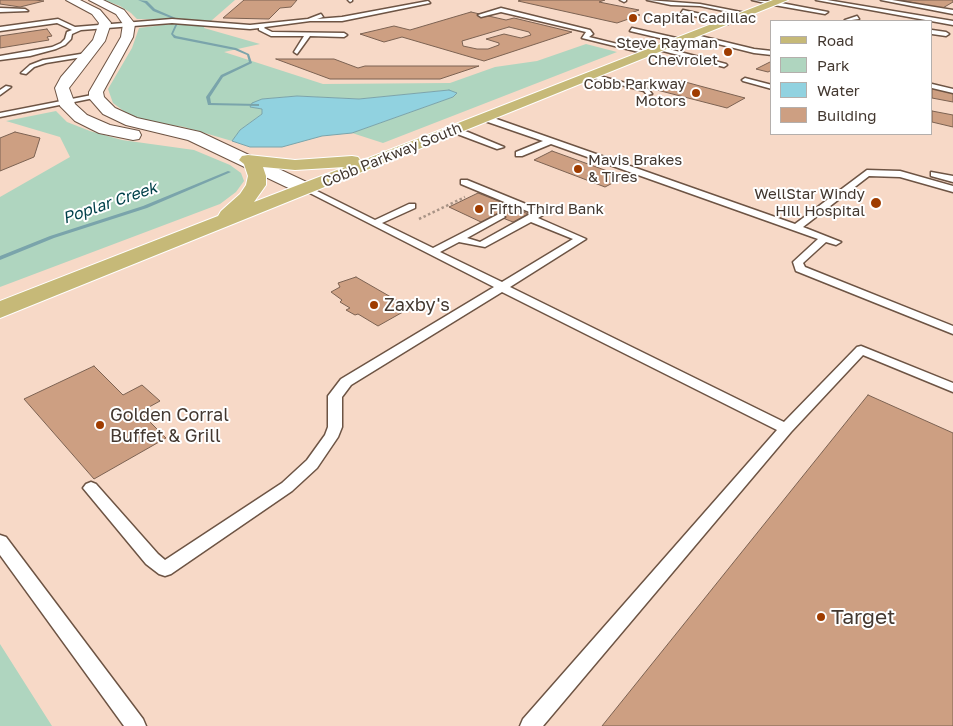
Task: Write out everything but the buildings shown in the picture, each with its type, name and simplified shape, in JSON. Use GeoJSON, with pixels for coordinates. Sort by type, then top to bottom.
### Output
{"type":"FeatureCollection","features":[{"type":"Feature","properties":{"kind":"main road","name":"Cobb Parkway South"},"geometry":{"type":"LineString","coordinates":[[0,310],[748,14],[758,4],[778,5]]}},
{"type":"Feature","properties":{"kind":"main road"},"geometry":{"type":"LineString","coordinates":[[217,224],[239,207],[254,189],[257,176],[250,161],[310,164],[386,157]]}},
{"type":"Feature","properties":{"kind":"street"},"geometry":{"type":"LineString","coordinates":[[71,0],[96,12],[103,19],[105,26],[98,41],[62,88],[66,102],[81,118],[116,132],[160,139],[206,142]]}},
{"type":"Feature","properties":{"kind":"street"},"geometry":{"type":"LineString","coordinates":[[94,0],[120,12],[129,24],[127,37],[99,84],[97,96],[102,105],[120,117],[194,136],[306,189]]}},
{"type":"Feature","properties":{"kind":"lane"},"geometry":{"type":"LineString","coordinates":[[649,0],[748,14]]}},
{"type":"Feature","properties":{"kind":"lane"},"geometry":{"type":"LineString","coordinates":[[818,0],[953,23]]}},
{"type":"Feature","properties":{"kind":"lane"},"geometry":{"type":"LineString","coordinates":[[883,0],[953,12]]}},
{"type":"Feature","properties":{"kind":"lane"},"geometry":{"type":"LineString","coordinates":[[0,29],[58,21],[69,28],[187,22],[263,26],[329,20],[428,2]]}},
{"type":"Feature","properties":{"kind":"lane"},"geometry":{"type":"LineString","coordinates":[[686,5],[697,9],[685,13],[728,22]]}},
{"type":"Feature","properties":{"kind":"lane"},"geometry":{"type":"LineString","coordinates":[[778,5],[825,12]]}},
{"type":"Feature","properties":{"kind":"lane"},"geometry":{"type":"LineString","coordinates":[[0,10],[25,11]]}},
{"type":"Feature","properties":{"kind":"lane"},"geometry":{"type":"LineString","coordinates":[[482,15],[501,10],[588,31],[590,34],[584,37],[724,65]]}},
{"type":"Feature","properties":{"kind":"lane"},"geometry":{"type":"LineString","coordinates":[[302,21],[321,16]]}},
{"type":"Feature","properties":{"kind":"lane"},"geometry":{"type":"LineString","coordinates":[[848,20],[853,17],[857,18]]}},
{"type":"Feature","properties":{"kind":"lane"},"geometry":{"type":"LineString","coordinates":[[263,26],[261,29],[278,34],[344,35]]}},
{"type":"Feature","properties":{"kind":"lane"},"geometry":{"type":"LineString","coordinates":[[0,56],[33,48],[54,48],[63,44],[68,39],[69,33],[81,28]]}},
{"type":"Feature","properties":{"kind":"lane"},"geometry":{"type":"LineString","coordinates":[[632,30],[683,40],[770,52]]}},
{"type":"Feature","properties":{"kind":"lane"},"geometry":{"type":"LineString","coordinates":[[933,32],[946,34]]}},
{"type":"Feature","properties":{"kind":"lane"},"geometry":{"type":"LineString","coordinates":[[297,52],[308,35]]}},
{"type":"Feature","properties":{"kind":"lane"},"geometry":{"type":"LineString","coordinates":[[616,44],[683,40]]}},
{"type":"Feature","properties":{"kind":"lane"},"geometry":{"type":"LineString","coordinates":[[616,44],[626,53],[626,62]]}},
{"type":"Feature","properties":{"kind":"lane"},"geometry":{"type":"LineString","coordinates":[[24,73],[32,66],[45,61],[87,55]]}},
{"type":"Feature","properties":{"kind":"lane"},"geometry":{"type":"LineString","coordinates":[[592,76],[646,90],[649,94]]}},
{"type":"Feature","properties":{"kind":"lane"},"geometry":{"type":"LineString","coordinates":[[744,80],[770,86]]}},
{"type":"Feature","properties":{"kind":"lane"},"geometry":{"type":"LineString","coordinates":[[933,86],[953,91]]}},
{"type":"Feature","properties":{"kind":"lane"},"geometry":{"type":"LineString","coordinates":[[0,93],[8,87]]}},
{"type":"Feature","properties":{"kind":"lane"},"geometry":{"type":"LineString","coordinates":[[0,115],[97,96]]}},
{"type":"Feature","properties":{"kind":"lane"},"geometry":{"type":"LineString","coordinates":[[485,118],[836,242]]}},
{"type":"Feature","properties":{"kind":"lane"},"geometry":{"type":"LineString","coordinates":[[455,130],[500,147]]}},
{"type":"Feature","properties":{"kind":"lane"},"geometry":{"type":"LineString","coordinates":[[519,154],[551,141]]}},
{"type":"Feature","properties":{"kind":"lane"},"geometry":{"type":"LineString","coordinates":[[797,227],[867,173],[896,174],[953,189]]}},
{"type":"Feature","properties":{"kind":"lane"},"geometry":{"type":"LineString","coordinates":[[934,174],[953,179]]}},
{"type":"Feature","properties":{"kind":"lane"},"geometry":{"type":"LineString","coordinates":[[457,239],[481,245],[540,213],[519,207],[464,182]]}},
{"type":"Feature","properties":{"kind":"lane"},"geometry":{"type":"LineString","coordinates":[[306,189],[786,429]]}},
{"type":"Feature","properties":{"kind":"lane"},"geometry":{"type":"LineString","coordinates":[[375,223],[412,206]]}},
{"type":"Feature","properties":{"kind":"lane"},"geometry":{"type":"LineString","coordinates":[[432,252],[500,217]]}},
{"type":"Feature","properties":{"kind":"lane"},"geometry":{"type":"LineString","coordinates":[[90,488],[152,559],[165,569],[286,487],[312,464],[331,438],[335,427],[336,396],[346,382],[581,239],[532,219]]}},
{"type":"Feature","properties":{"kind":"lane"},"geometry":{"type":"LineString","coordinates":[[825,238],[798,262],[798,266],[804,272],[953,330]]}},
{"type":"Feature","properties":{"kind":"lane"},"geometry":{"type":"LineString","coordinates":[[530,726],[786,429],[861,350],[953,388]]}},
{"type":"Feature","properties":{"kind":"lane"},"geometry":{"type":"LineString","coordinates":[[0,542],[136,726]]}},
{"type":"Feature","properties":{"kind":"path"},"geometry":{"type":"LineString","coordinates":[[417,220],[472,193]]}},
{"type":"Feature","properties":{"kind":"green space"},"geometry":{"type":"Polygon","coordinates":[[[104,0],[235,0],[211,21],[137,19],[120,6],[104,0]]]}},
{"type":"Feature","properties":{"kind":"green space"},"geometry":{"type":"Polygon","coordinates":[[[171,24],[205,26],[204,28],[260,44],[224,52],[323,84],[450,83],[495,67],[537,61],[586,44],[617,52],[383,143],[352,133],[453,97],[456,93],[448,90],[359,99],[297,96],[262,99],[250,107],[262,109],[262,114],[240,130],[232,141],[184,127],[151,122],[129,115],[113,103],[108,89],[132,48],[139,28],[171,24]]]}},
{"type":"Feature","properties":{"kind":"green space"},"geometry":{"type":"Polygon","coordinates":[[[56,111],[67,122],[90,131],[122,140],[194,150],[230,165],[241,173],[244,181],[236,192],[220,204],[0,287],[0,197],[70,157],[60,137],[6,121],[56,111]]]}},
{"type":"Feature","properties":{"kind":"green space"},"geometry":{"type":"Polygon","coordinates":[[[0,644],[52,726],[0,726],[0,644]]]}},
{"type":"Feature","properties":{"kind":"water"},"geometry":{"type":"Polygon","coordinates":[[[449,90],[457,93],[453,97],[352,133],[322,136],[282,147],[250,147],[232,141],[240,130],[262,114],[262,109],[250,107],[252,103],[262,99],[297,96],[359,99],[449,90]]]}},
{"type":"Feature","properties":{"kind":"waterway","name":"Poplar Creek"},"geometry":{"type":"LineString","coordinates":[[139,0],[146,2],[154,10],[177,19]]}},
{"type":"Feature","properties":{"kind":"waterway","name":"Poplar Creek"},"geometry":{"type":"LineString","coordinates":[[177,23],[172,34],[175,37],[236,49],[248,54],[251,62],[222,76],[208,97],[209,104],[258,105]]}},
{"type":"Feature","properties":{"kind":"waterway","name":"Poplar Creek"},"geometry":{"type":"LineString","coordinates":[[0,258],[52,237],[145,207],[229,172]]}},
{"type":"Feature","properties":{"kind":"place","name":"Capital Cadillac"},"geometry":{"type":"Point","coordinates":[633,18]}},
{"type":"Feature","properties":{"kind":"place","name":"Steve Rayman Chevrolet"},"geometry":{"type":"Point","coordinates":[728,52]}},
{"type":"Feature","properties":{"kind":"place","name":"Cobb Parkway Motors"},"geometry":{"type":"Point","coordinates":[696,93]}},
{"type":"Feature","properties":{"kind":"place","name":"Mavis Brakes & Tires"},"geometry":{"type":"Point","coordinates":[578,169]}},
{"type":"Feature","properties":{"kind":"place","name":"WellStar Windy Hill Hospital"},"geometry":{"type":"Point","coordinates":[876,203]}},
{"type":"Feature","properties":{"kind":"place","name":"Fifth Third Bank"},"geometry":{"type":"Point","coordinates":[479,209]}},
{"type":"Feature","properties":{"kind":"place","name":"Zaxby's"},"geometry":{"type":"Point","coordinates":[374,305]}},
{"type":"Feature","properties":{"kind":"place","name":"Golden Corral Buffet & Grill"},"geometry":{"type":"Point","coordinates":[100,425]}},
{"type":"Feature","properties":{"kind":"place","name":"Target"},"geometry":{"type":"Point","coordinates":[821,617]}}]}
